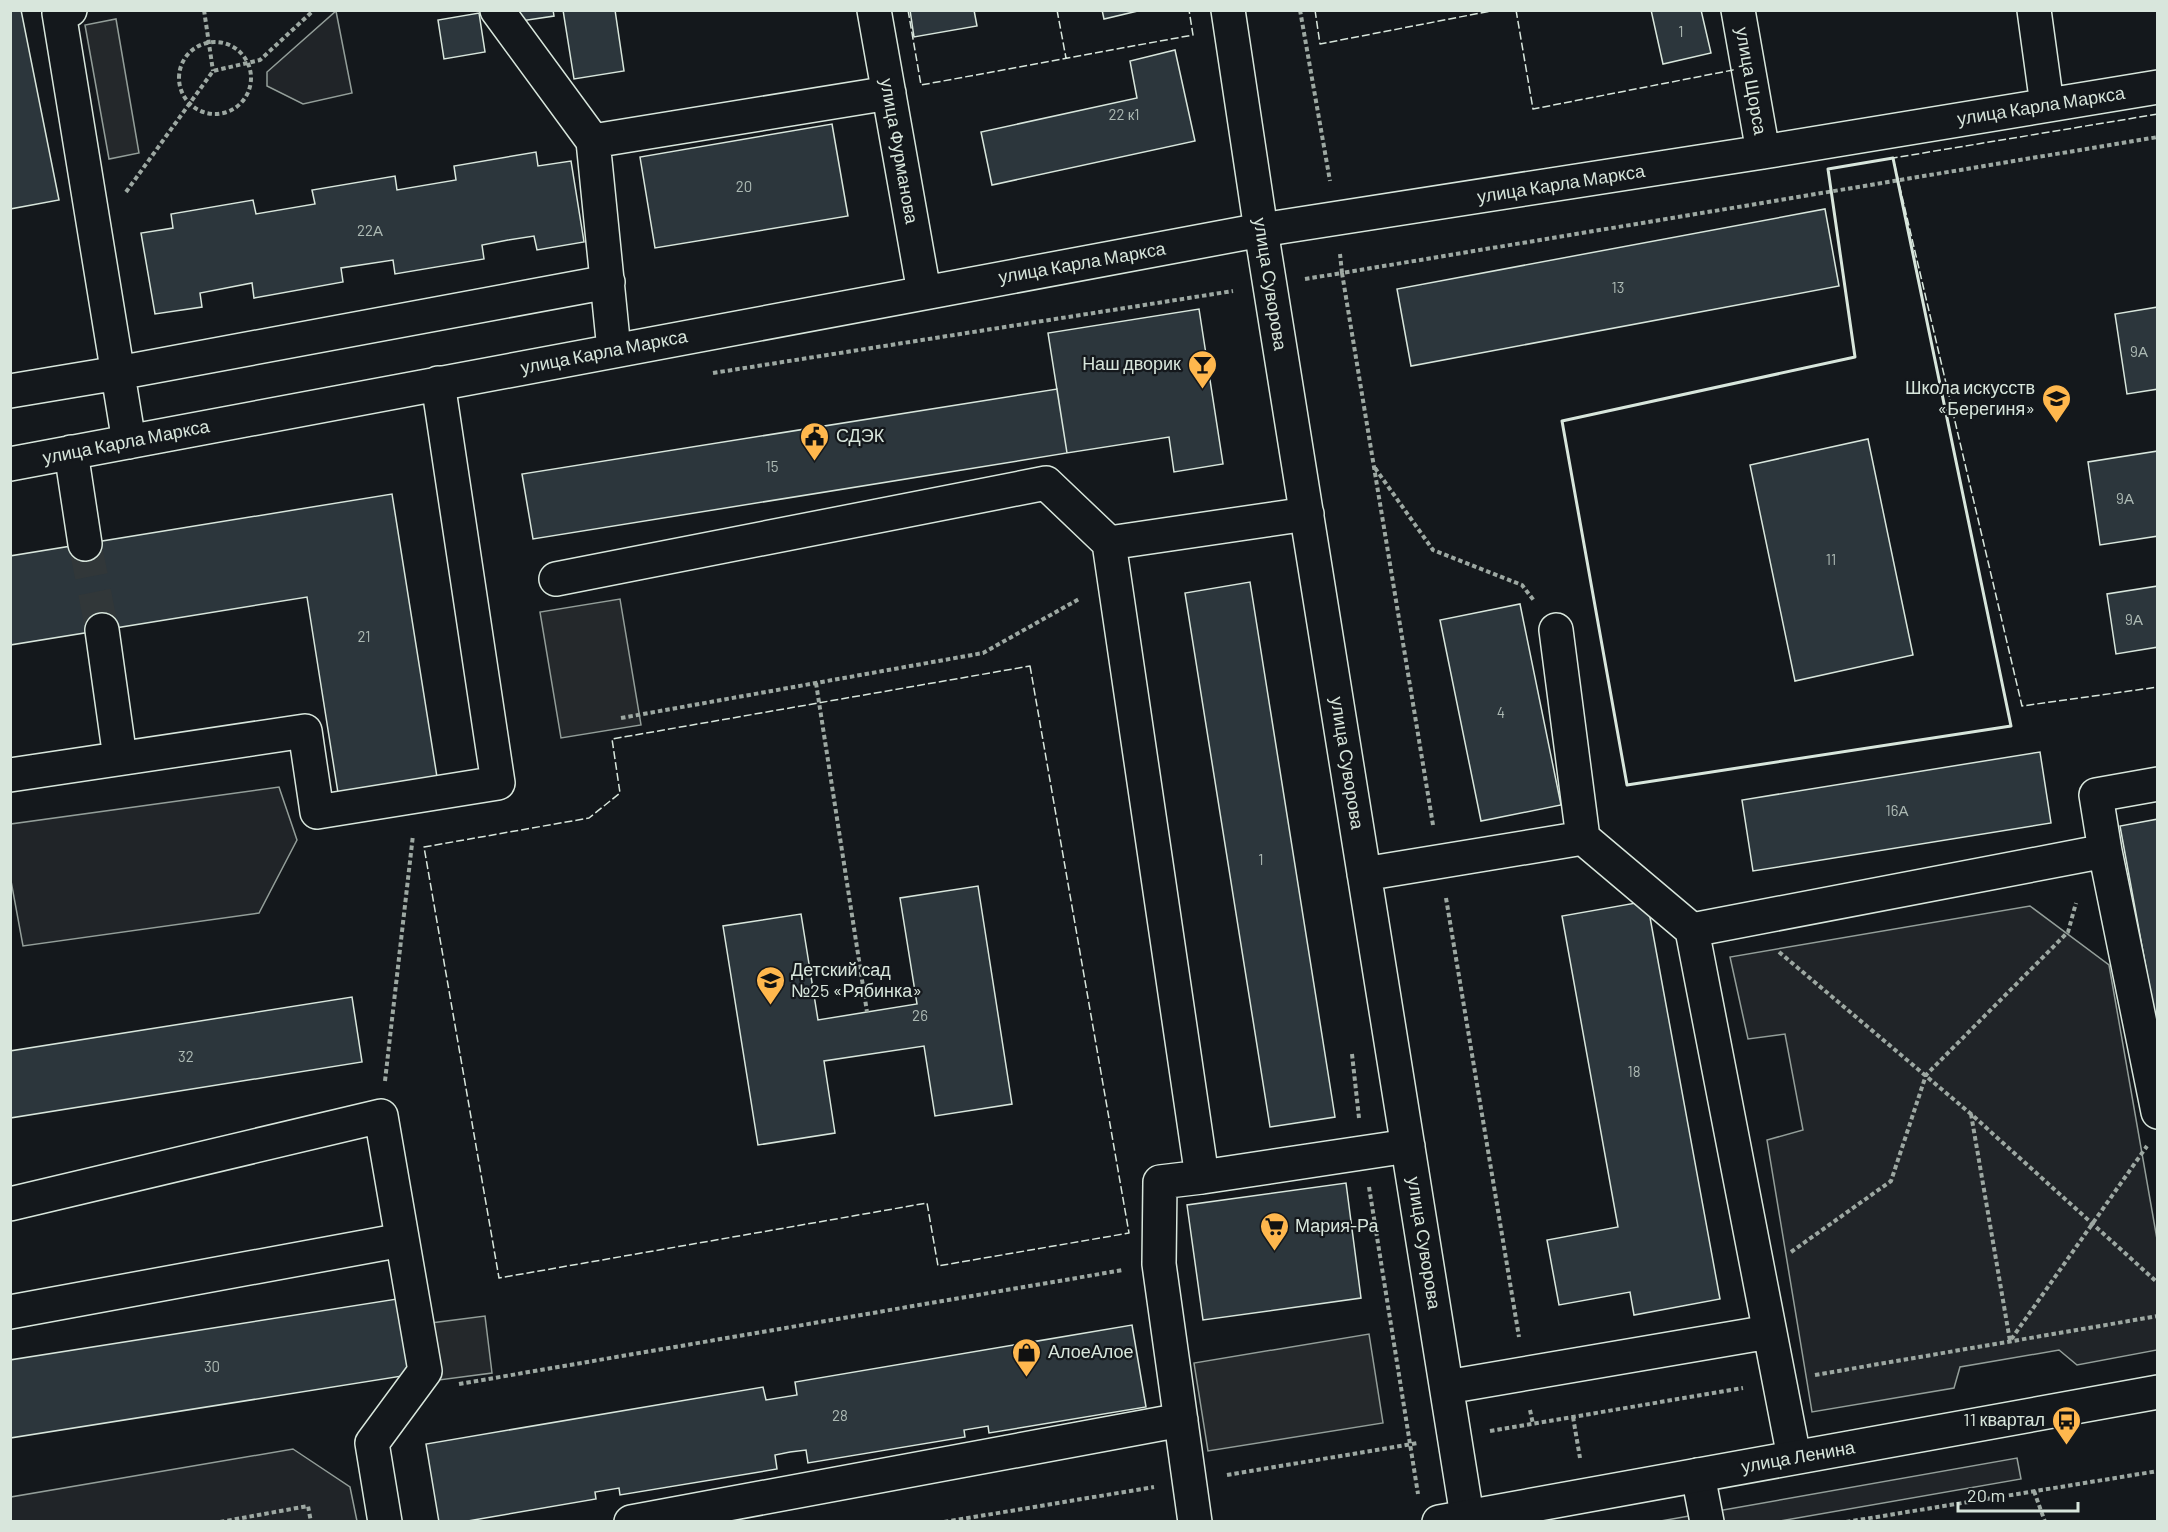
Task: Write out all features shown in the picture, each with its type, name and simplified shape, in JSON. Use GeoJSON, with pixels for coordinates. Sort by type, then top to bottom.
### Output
{"type":"FeatureCollection","features":[{"type":"Feature","properties":{"kind":"street"},"geometry":{"type":"LineString","coordinates":[[69,10],[59,13],[129,441]]}},
{"type":"Feature","properties":{"kind":"street"},"geometry":{"type":"LineString","coordinates":[[497,10],[593,141],[614,350]]}},
{"type":"Feature","properties":{"kind":"street","name":"улица Фурманова"},"geometry":{"type":"LineString","coordinates":[[874,10],[924,292]]}},
{"type":"Feature","properties":{"kind":"street","name":"улица Суворова"},"geometry":{"type":"LineString","coordinates":[[1228,10],[1261,230],[1446,1387],[1453,1519]]}},
{"type":"Feature","properties":{"kind":"street","name":"улица Щорса"},"geometry":{"type":"LineString","coordinates":[[1738,10],[1763,152]]}},
{"type":"Feature","properties":{"kind":"street"},"geometry":{"type":"LineString","coordinates":[[2034,10],[2048,105]]}},
{"type":"Feature","properties":{"kind":"street","name":"улица Карла Маркса"},"geometry":{"type":"LineString","coordinates":[[10,464],[1261,230],[1763,152],[2157,87]]}},
{"type":"Feature","properties":{"kind":"street"},"geometry":{"type":"LineString","coordinates":[[593,141],[889,93]]}},
{"type":"Feature","properties":{"kind":"street"},"geometry":{"type":"LineString","coordinates":[[10,391],[608,282]]}},
{"type":"Feature","properties":{"kind":"street"},"geometry":{"type":"LineString","coordinates":[[10,775],[305,731],[317,812],[498,783],[438,383]]}},
{"type":"Feature","properties":{"kind":"street"},"geometry":{"type":"LineString","coordinates":[[71,452],[85,544]]}},
{"type":"Feature","properties":{"kind":"street"},"geometry":{"type":"LineString","coordinates":[[556,579],[1046,483],[1109,543],[1202,1177]]}},
{"type":"Feature","properties":{"kind":"street"},"geometry":{"type":"LineString","coordinates":[[1109,543],[1307,514]]}},
{"type":"Feature","properties":{"kind":"street"},"geometry":{"type":"LineString","coordinates":[[102,630],[120,758]]}},
{"type":"Feature","properties":{"kind":"street"},"geometry":{"type":"LineString","coordinates":[[1556,630],[1583,838],[1692,930],[1794,1457]]}},
{"type":"Feature","properties":{"kind":"street"},"geometry":{"type":"LineString","coordinates":[[2154,1126],[2096,795],[2157,784]]}},
{"type":"Feature","properties":{"kind":"street"},"geometry":{"type":"LineString","coordinates":[[1364,874],[1583,838]]}},
{"type":"Feature","properties":{"kind":"street"},"geometry":{"type":"LineString","coordinates":[[1692,930],[2105,851]]}},
{"type":"Feature","properties":{"kind":"street"},"geometry":{"type":"LineString","coordinates":[[10,1204],[381,1116],[424,1371],[372,1443],[385,1521]]}},
{"type":"Feature","properties":{"kind":"street"},"geometry":{"type":"LineString","coordinates":[[1196,1521],[1159,1264],[1160,1182],[1408,1146]]}},
{"type":"Feature","properties":{"kind":"street"},"geometry":{"type":"LineString","coordinates":[[10,1312],[402,1240]]}},
{"type":"Feature","properties":{"kind":"street"},"geometry":{"type":"LineString","coordinates":[[1446,1387],[1769,1332]]}},
{"type":"Feature","properties":{"kind":"street","name":"улица Ленина"},"geometry":{"type":"LineString","coordinates":[[1453,1519],[2157,1392]]}},
{"type":"Feature","properties":{"kind":"street"},"geometry":{"type":"LineString","coordinates":[[631,1521],[1181,1420]]}},
{"type":"Feature","properties":{"kind":"street"},"geometry":{"type":"LineString","coordinates":[[1698,1475],[1707,1521]]}},
{"type":"Feature","properties":{"kind":"path"},"geometry":{"type":"LineString","coordinates":[[204,10],[213,72]]}},
{"type":"Feature","properties":{"kind":"path"},"geometry":{"type":"LineString","coordinates":[[96,234],[213,72],[260,60],[314,10]]}},
{"type":"Feature","properties":{"kind":"path"},"geometry":{"type":"LineString","coordinates":[[209,43],[224,43],[237,49],[248,63],[251,74],[250,86],[245,98],[237,107],[226,113],[213,114],[199,110],[190,104],[180,86],[180,71],[186,57],[196,47],[209,43]]}},
{"type":"Feature","properties":{"kind":"path"},"geometry":{"type":"LineString","coordinates":[[1533,1424],[1342,273],[2157,137]]}},
{"type":"Feature","properties":{"kind":"path"},"geometry":{"type":"LineString","coordinates":[[1373,464],[1433,550],[1522,585],[1556,630]]}},
{"type":"Feature","properties":{"kind":"path"},"geometry":{"type":"LineString","coordinates":[[621,717],[983,652],[1114,579]]}},
{"type":"Feature","properties":{"kind":"path"},"geometry":{"type":"LineString","coordinates":[[816,683],[867,1012]]}},
{"type":"Feature","properties":{"kind":"path"},"geometry":{"type":"LineString","coordinates":[[381,1116],[417,795]]}},
{"type":"Feature","properties":{"kind":"path"},"geometry":{"type":"LineString","coordinates":[[1742,921],[1971,1114],[2157,1283]]}},
{"type":"Feature","properties":{"kind":"path"},"geometry":{"type":"LineString","coordinates":[[1758,1274],[1892,1181],[1926,1075],[2068,932]]}},
{"type":"Feature","properties":{"kind":"path"},"geometry":{"type":"LineString","coordinates":[[1971,1114],[2010,1341],[2092,1224],[2154,1126]]}},
{"type":"Feature","properties":{"kind":"path"},"geometry":{"type":"LineString","coordinates":[[408,1393],[1159,1264]]}},
{"type":"Feature","properties":{"kind":"path"},"geometry":{"type":"LineString","coordinates":[[1846,1521],[2157,1471]]}},
{"type":"Feature","properties":{"kind":"path"},"geometry":{"type":"LineString","coordinates":[[2034,1491],[2045,1521]]}},
{"type":"Feature","properties":{"kind":"path"},"geometry":{"type":"LineString","coordinates":[[220,1521],[308,1506],[310,1521]]}},
{"type":"Feature","properties":{"kind":"shaded area"},"geometry":{"type":"Polygon","coordinates":[[[336,11],[352,93],[303,104],[267,86],[267,72],[336,11]]]}},
{"type":"Feature","properties":{"kind":"shaded area"},"geometry":{"type":"Polygon","coordinates":[[[116,19],[139,153],[109,159],[85,25],[116,19]]]}},
{"type":"Feature","properties":{"kind":"shaded area"},"geometry":{"type":"Polygon","coordinates":[[[620,599],[641,725],[561,738],[540,612],[620,599]]]}},
{"type":"Feature","properties":{"kind":"shaded area"},"geometry":{"type":"Polygon","coordinates":[[[279,787],[297,840],[259,913],[23,946],[11,881],[11,824],[279,787]]]}},
{"type":"Feature","properties":{"kind":"shaded area"},"geometry":{"type":"Polygon","coordinates":[[[2030,906],[2109,965],[2157,1239],[2157,1350],[2077,1365],[2059,1350],[1960,1367],[1954,1388],[1812,1412],[1767,1140],[1803,1130],[1785,1034],[1748,1039],[1730,957],[2030,906]]]}},
{"type":"Feature","properties":{"kind":"shaded area"},"geometry":{"type":"Polygon","coordinates":[[[485,1316],[492,1373],[439,1380],[431,1323],[485,1316]]]}},
{"type":"Feature","properties":{"kind":"shaded area"},"geometry":{"type":"Polygon","coordinates":[[[1369,1334],[1383,1423],[1208,1451],[1194,1363],[1369,1334]]]}},
{"type":"Feature","properties":{"kind":"shaded area"},"geometry":{"type":"Polygon","coordinates":[[[293,1449],[350,1487],[357,1521],[11,1521],[11,1497],[293,1449]]]}},
{"type":"Feature","properties":{"kind":"shaded area"},"geometry":{"type":"Polygon","coordinates":[[[2017,1458],[2021,1479],[1780,1521],[1655,1522],[2017,1458]]]}},
{"type":"Feature","properties":{"kind":"building"},"geometry":{"type":"Polygon","coordinates":[[[10,10],[21,10],[59,200],[10,209],[10,10]]]}},
{"type":"Feature","properties":{"kind":"building"},"geometry":{"type":"Polygon","coordinates":[[[519,10],[553,10],[554,16],[521,21],[519,10]]]}},
{"type":"Feature","properties":{"kind":"building"},"geometry":{"type":"Polygon","coordinates":[[[563,10],[615,10],[624,71],[574,79],[563,10]]]}},
{"type":"Feature","properties":{"kind":"building"},"geometry":{"type":"Polygon","coordinates":[[[910,10],[974,10],[977,26],[914,37],[910,10]]]}},
{"type":"Feature","properties":{"kind":"building"},"geometry":{"type":"Polygon","coordinates":[[[1102,10],[1142,10],[1104,19],[1102,10]]]}},
{"type":"Feature","properties":{"kind":"building"},"geometry":{"type":"Polygon","coordinates":[[[1651,10],[1701,10],[1711,53],[1663,64],[1651,10]]]}},
{"type":"Feature","properties":{"kind":"building"},"geometry":{"type":"Polygon","coordinates":[[[479,13],[485,52],[444,59],[438,20],[479,13]]]}},
{"type":"Feature","properties":{"kind":"building"},"geometry":{"type":"Polygon","coordinates":[[[1175,50],[1195,141],[992,185],[981,132],[1137,98],[1130,61],[1175,50]]]}},
{"type":"Feature","properties":{"kind":"building"},"geometry":{"type":"Polygon","coordinates":[[[832,124],[848,216],[655,248],[640,157],[832,124]]]}},
{"type":"Feature","properties":{"kind":"building"},"geometry":{"type":"Polygon","coordinates":[[[536,152],[538,166],[571,161],[584,242],[537,250],[534,236],[508,240],[482,245],[484,259],[395,274],[393,260],[341,268],[343,282],[254,298],[252,283],[200,293],[202,307],[155,314],[141,233],[173,228],[171,214],[253,200],[256,214],[315,204],[312,190],[395,176],[397,190],[456,180],[454,166],[536,152]]]}},
{"type":"Feature","properties":{"kind":"building"},"geometry":{"type":"Polygon","coordinates":[[[1825,209],[1839,286],[1411,366],[1397,289],[1825,209]]]}},
{"type":"Feature","properties":{"kind":"building"},"geometry":{"type":"Polygon","coordinates":[[[2158,307],[2158,389],[2127,394],[2115,314],[2158,307]]]}},
{"type":"Feature","properties":{"kind":"building"},"geometry":{"type":"Polygon","coordinates":[[[1199,309],[1223,464],[1174,472],[1169,437],[1067,453],[1048,333],[1199,309]]]}},
{"type":"Feature","properties":{"kind":"building"},"geometry":{"type":"Polygon","coordinates":[[[1057,389],[1067,453],[533,539],[522,474],[1057,389]]]}},
{"type":"Feature","properties":{"kind":"building"},"geometry":{"type":"Polygon","coordinates":[[[1868,439],[1913,655],[1795,681],[1750,465],[1868,439]]]}},
{"type":"Feature","properties":{"kind":"building"},"geometry":{"type":"Polygon","coordinates":[[[2158,451],[2158,536],[2100,545],[2088,462],[2158,451]]]}},
{"type":"Feature","properties":{"kind":"building"},"geometry":{"type":"Polygon","coordinates":[[[392,494],[437,777],[338,793],[307,597],[10,645],[10,556],[392,494]]]}},
{"type":"Feature","properties":{"kind":"building"},"geometry":{"type":"Polygon","coordinates":[[[1250,582],[1335,1117],[1270,1127],[1185,593],[1250,582]]]}},
{"type":"Feature","properties":{"kind":"building"},"geometry":{"type":"Polygon","coordinates":[[[2158,586],[2158,647],[2116,654],[2107,594],[2158,586]]]}},
{"type":"Feature","properties":{"kind":"building"},"geometry":{"type":"Polygon","coordinates":[[[1520,604],[1561,805],[1481,821],[1440,620],[1520,604]]]}},
{"type":"Feature","properties":{"kind":"building"},"geometry":{"type":"Polygon","coordinates":[[[2040,752],[2051,823],[1753,871],[1742,800],[2040,752]]]}},
{"type":"Feature","properties":{"kind":"building"},"geometry":{"type":"Polygon","coordinates":[[[2158,819],[2158,1034],[2120,826],[2158,819]]]}},
{"type":"Feature","properties":{"kind":"building"},"geometry":{"type":"Polygon","coordinates":[[[978,886],[1012,1104],[935,1116],[924,1046],[824,1061],[835,1133],[758,1145],[723,926],[801,914],[818,1020],[917,1004],[900,898],[978,886]]]}},
{"type":"Feature","properties":{"kind":"building"},"geometry":{"type":"Polygon","coordinates":[[[1647,901],[1720,1299],[1634,1315],[1630,1292],[1559,1305],[1547,1240],[1618,1227],[1562,916],[1647,901]]]}},
{"type":"Feature","properties":{"kind":"building"},"geometry":{"type":"Polygon","coordinates":[[[352,997],[362,1062],[10,1118],[10,1051],[352,997]]]}},
{"type":"Feature","properties":{"kind":"building","name":"Мария-Ра"},"geometry":{"type":"Polygon","coordinates":[[[1346,1183],[1361,1298],[1203,1320],[1187,1205],[1346,1183]]]}},
{"type":"Feature","properties":{"kind":"building"},"geometry":{"type":"Polygon","coordinates":[[[403,1298],[415,1374],[10,1438],[10,1360],[403,1298]]]}},
{"type":"Feature","properties":{"kind":"building"},"geometry":{"type":"Polygon","coordinates":[[[1132,1325],[1146,1407],[989,1433],[988,1426],[964,1430],[965,1437],[808,1463],[806,1450],[790,1452],[775,1455],[777,1469],[620,1495],[619,1488],[595,1492],[596,1499],[462,1522],[439,1522],[426,1444],[763,1387],[766,1400],[797,1395],[795,1382],[1132,1325]]]}},
{"type":"Feature","properties":{"kind":"tunnel"},"geometry":{"type":"LineString","coordinates":[[85,544],[102,630]]}},
{"type":"Feature","properties":{"kind":"fence"},"geometry":{"type":"LineString","coordinates":[[908,10],[921,85],[1193,35],[1189,10]]}},
{"type":"Feature","properties":{"kind":"fence"},"geometry":{"type":"LineString","coordinates":[[1057,10],[1066,58]]}},
{"type":"Feature","properties":{"kind":"fence"},"geometry":{"type":"LineString","coordinates":[[1315,10],[1320,44],[1496,10]]}},
{"type":"Feature","properties":{"kind":"fence"},"geometry":{"type":"LineString","coordinates":[[1516,10],[1533,109],[1733,70],[1733,68]]}},
{"type":"Feature","properties":{"kind":"fence"},"geometry":{"type":"LineString","coordinates":[[2158,114],[1893,158],[2022,706],[2158,687]]}},
{"type":"Feature","properties":{"kind":"fence"},"geometry":{"type":"LineString","coordinates":[[1030,666],[1129,1233],[938,1266],[927,1203],[499,1278],[424,847],[589,818],[620,793],[612,739],[1030,666]]}},
{"type":"Feature","properties":{"kind":"wall"},"geometry":{"type":"LineString","coordinates":[[1893,158],[2011,726],[1627,785],[1562,421],[1855,357],[1828,169],[1893,158]]}},
{"type":"Feature","properties":{"kind":"place","name":"Наш дворик"},"geometry":{"type":"Point","coordinates":[1202,390]}},
{"type":"Feature","properties":{"kind":"place","name":"Школа искусств «Берегиня»"},"geometry":{"type":"Point","coordinates":[2056,424]}},
{"type":"Feature","properties":{"kind":"place","name":"СДЭК"},"geometry":{"type":"Point","coordinates":[815,462]}},
{"type":"Feature","properties":{"kind":"place","name":"Детский сад №25 «Рябинка»"},"geometry":{"type":"Point","coordinates":[770,1006]}},
{"type":"Feature","properties":{"kind":"place","name":"Мария-Ра"},"geometry":{"type":"Point","coordinates":[1274,1252]}},
{"type":"Feature","properties":{"kind":"place","name":"АлоеАлое"},"geometry":{"type":"Point","coordinates":[1027,1378]}},
{"type":"Feature","properties":{"kind":"place","name":"11 квартал"},"geometry":{"type":"Point","coordinates":[2066,1446]}}]}
